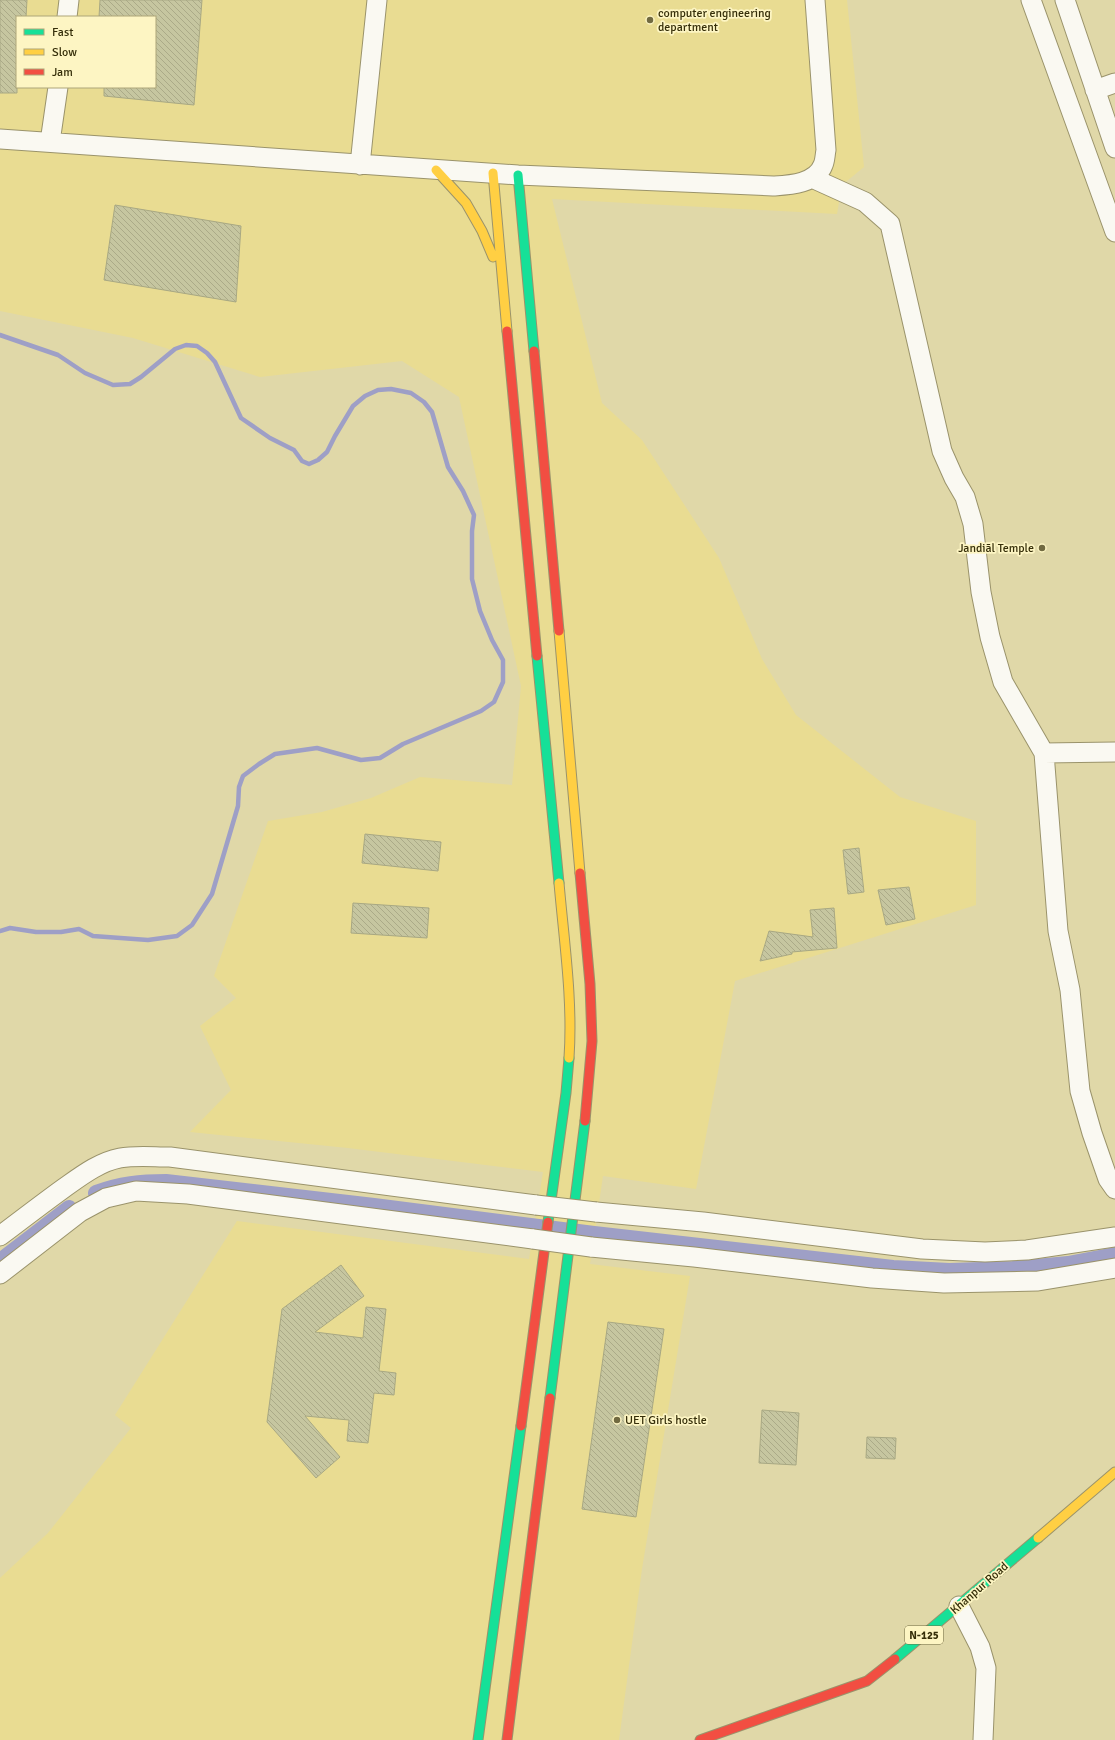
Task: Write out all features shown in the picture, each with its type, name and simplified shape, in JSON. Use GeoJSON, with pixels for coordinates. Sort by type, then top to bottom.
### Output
{"type":"FeatureCollection","features":[{"type":"Feature","properties":{"kind":"main road"},"geometry":{"type":"LineString","coordinates":[[436,170],[466,203],[482,230],[502,281]]}},
{"type":"Feature","properties":{"kind":"main road"},"geometry":{"type":"LineString","coordinates":[[478,1740],[566,1094],[570,1040],[568,984],[493,174]]}},
{"type":"Feature","properties":{"kind":"main road"},"geometry":{"type":"LineString","coordinates":[[507,1740],[588,1095],[592,1041],[590,984],[518,175]]}},
{"type":"Feature","properties":{"kind":"main road","name":"Khanpur Road"},"geometry":{"type":"LineString","coordinates":[[700,1740],[867,1680],[907,1650],[1115,1472]]}},
{"type":"Feature","properties":{"kind":"street"},"geometry":{"type":"LineString","coordinates":[[67,16],[69,0]]}},
{"type":"Feature","properties":{"kind":"street"},"geometry":{"type":"LineString","coordinates":[[360,165],[377,0]]}},
{"type":"Feature","properties":{"kind":"street"},"geometry":{"type":"LineString","coordinates":[[0,139],[493,174],[772,186],[796,185],[812,178],[823,167],[826,150],[815,0]]}},
{"type":"Feature","properties":{"kind":"street"},"geometry":{"type":"LineString","coordinates":[[1031,0],[1115,232]]}},
{"type":"Feature","properties":{"kind":"street"},"geometry":{"type":"LineString","coordinates":[[1065,0],[1115,148]]}},
{"type":"Feature","properties":{"kind":"street"},"geometry":{"type":"LineString","coordinates":[[1095,90],[1115,83]]}},
{"type":"Feature","properties":{"kind":"street"},"geometry":{"type":"LineString","coordinates":[[50,142],[58,88]]}},
{"type":"Feature","properties":{"kind":"street"},"geometry":{"type":"LineString","coordinates":[[812,178],[865,202],[890,224],[942,451],[954,478],[965,497],[973,524],[981,592],[990,638],[1003,682],[1044,753],[1058,931],[1070,990],[1080,1091],[1094,1140],[1108,1179],[1115,1189]]}},
{"type":"Feature","properties":{"kind":"street"},"geometry":{"type":"LineString","coordinates":[[1044,753],[1115,752]]}},
{"type":"Feature","properties":{"kind":"street"},"geometry":{"type":"LineString","coordinates":[[0,1236],[97,1167],[121,1158],[170,1157],[536,1205],[703,1222],[922,1249],[985,1252],[1027,1250],[1115,1237]]}},
{"type":"Feature","properties":{"kind":"street"},"geometry":{"type":"LineString","coordinates":[[0,1274],[80,1212],[106,1198],[136,1191],[188,1194],[591,1247],[694,1256],[872,1278],[944,1283],[1038,1281],[1115,1268]]}},
{"type":"Feature","properties":{"kind":"street"},"geometry":{"type":"LineString","coordinates":[[959,1606],[980,1647],[985,1663],[982,1740]]}},
{"type":"Feature","properties":{"kind":"shaded area"},"geometry":{"type":"Polygon","coordinates":[[[0,0],[847,0],[864,167],[842,185],[837,214],[552,199],[602,403],[642,440],[719,558],[762,659],[796,715],[900,797],[976,821],[976,905],[735,981],[696,1189],[603,1176],[590,1264],[690,1276],[642,1569],[619,1740],[0,1740],[0,1578],[48,1533],[131,1428],[115,1415],[237,1221],[529,1259],[543,1172],[348,1148],[190,1132],[231,1090],[200,1026],[236,998],[214,976],[268,821],[322,812],[371,798],[420,777],[512,785],[521,686],[459,397],[402,361],[260,377],[133,338],[0,311],[0,0]]]}},
{"type":"Feature","properties":{"kind":"building"},"geometry":{"type":"Polygon","coordinates":[[[0,0],[27,0],[26,16],[16,16],[17,93],[0,93],[0,0]]]}},
{"type":"Feature","properties":{"kind":"building"},"geometry":{"type":"Polygon","coordinates":[[[100,0],[202,0],[194,105],[104,96],[104,88],[156,88],[156,16],[99,16],[100,0]]]}},
{"type":"Feature","properties":{"kind":"building"},"geometry":{"type":"Polygon","coordinates":[[[115,205],[241,226],[236,302],[104,280],[115,205]]]}},
{"type":"Feature","properties":{"kind":"building"},"geometry":{"type":"Polygon","coordinates":[[[365,834],[441,842],[438,871],[362,863],[365,834]]]}},
{"type":"Feature","properties":{"kind":"building"},"geometry":{"type":"Polygon","coordinates":[[[859,848],[864,892],[848,894],[843,850],[859,848]]]}},
{"type":"Feature","properties":{"kind":"building"},"geometry":{"type":"Polygon","coordinates":[[[909,887],[915,919],[886,925],[878,890],[909,887]]]}},
{"type":"Feature","properties":{"kind":"building"},"geometry":{"type":"Polygon","coordinates":[[[353,903],[429,908],[427,938],[351,933],[353,903]]]}},
{"type":"Feature","properties":{"kind":"building"},"geometry":{"type":"Polygon","coordinates":[[[834,908],[837,948],[792,952],[792,954],[760,961],[769,931],[813,937],[810,910],[834,908]]]}},
{"type":"Feature","properties":{"kind":"building"},"geometry":{"type":"Polygon","coordinates":[[[341,1265],[364,1296],[315,1332],[363,1338],[366,1307],[386,1309],[379,1371],[396,1373],[394,1395],[374,1393],[368,1443],[347,1441],[349,1420],[305,1416],[340,1457],[316,1478],[267,1422],[282,1309],[341,1265]]]}},
{"type":"Feature","properties":{"kind":"building"},"geometry":{"type":"Polygon","coordinates":[[[608,1322],[664,1329],[636,1517],[582,1509],[608,1322]]]}},
{"type":"Feature","properties":{"kind":"building"},"geometry":{"type":"Polygon","coordinates":[[[762,1410],[799,1413],[796,1465],[759,1463],[762,1410]]]}},
{"type":"Feature","properties":{"kind":"building"},"geometry":{"type":"Polygon","coordinates":[[[867,1437],[896,1438],[895,1459],[866,1458],[867,1437]]]}},
{"type":"Feature","properties":{"kind":"waterway"},"geometry":{"type":"LineString","coordinates":[[0,335],[58,355],[85,373],[113,385],[130,384],[141,377],[175,349],[186,345],[197,346],[207,353],[215,362],[241,418],[270,438],[294,450],[302,461],[309,464],[318,460],[327,452],[353,406],[365,396],[378,390],[391,389],[411,393],[424,402],[432,412],[448,467],[463,491],[474,515],[472,531],[472,579],[480,611],[492,640],[503,660],[503,682],[494,702],[481,711],[403,744],[380,758],[361,760],[317,748],[275,754],[243,776],[239,787],[238,806],[212,894],[192,925],[177,936],[148,940],[93,936],[79,929],[61,932],[36,932],[10,928],[0,931]]}},
{"type":"Feature","properties":{"kind":"waterway"},"geometry":{"type":"LineString","coordinates":[[96,1193],[114,1187],[131,1184],[166,1182],[374,1206],[594,1234],[893,1268],[949,1271],[1013,1269],[1068,1264],[1115,1255]]}},
{"type":"Feature","properties":{"kind":"waterway"},"geometry":{"type":"LineString","coordinates":[[0,1261],[69,1208]]}},
{"type":"Feature","properties":{"kind":"traffic: fast"},"geometry":{"type":"LineString","coordinates":[[518,175],[534,351]]}},
{"type":"Feature","properties":{"kind":"traffic: fast"},"geometry":{"type":"LineString","coordinates":[[537,656],[559,883]]}},
{"type":"Feature","properties":{"kind":"traffic: fast"},"geometry":{"type":"LineString","coordinates":[[548,1222],[566,1093],[569,1058]]}},
{"type":"Feature","properties":{"kind":"traffic: fast"},"geometry":{"type":"LineString","coordinates":[[550,1398],[585,1121]]}},
{"type":"Feature","properties":{"kind":"traffic: fast"},"geometry":{"type":"LineString","coordinates":[[478,1740],[521,1426]]}},
{"type":"Feature","properties":{"kind":"traffic: fast"},"geometry":{"type":"LineString","coordinates":[[895,1659],[1038,1538]]}},
{"type":"Feature","properties":{"kind":"traffic: slow"},"geometry":{"type":"LineString","coordinates":[[436,170],[466,203],[482,231],[493,257]]}},
{"type":"Feature","properties":{"kind":"traffic: slow"},"geometry":{"type":"LineString","coordinates":[[493,173],[507,331]]}},
{"type":"Feature","properties":{"kind":"traffic: slow"},"geometry":{"type":"LineString","coordinates":[[559,631],[580,873]]}},
{"type":"Feature","properties":{"kind":"traffic: slow"},"geometry":{"type":"LineString","coordinates":[[559,883],[569,992],[569,1058]]}},
{"type":"Feature","properties":{"kind":"traffic: slow"},"geometry":{"type":"LineString","coordinates":[[1038,1538],[1115,1472]]}},
{"type":"Feature","properties":{"kind":"traffic: jam"},"geometry":{"type":"LineString","coordinates":[[507,331],[537,656]]}},
{"type":"Feature","properties":{"kind":"traffic: jam"},"geometry":{"type":"LineString","coordinates":[[534,351],[559,631]]}},
{"type":"Feature","properties":{"kind":"traffic: jam"},"geometry":{"type":"LineString","coordinates":[[580,873],[590,984],[592,1041],[585,1121]]}},
{"type":"Feature","properties":{"kind":"traffic: jam"},"geometry":{"type":"LineString","coordinates":[[521,1426],[548,1222]]}},
{"type":"Feature","properties":{"kind":"traffic: jam"},"geometry":{"type":"LineString","coordinates":[[507,1740],[550,1398]]}},
{"type":"Feature","properties":{"kind":"traffic: jam"},"geometry":{"type":"LineString","coordinates":[[700,1740],[867,1681],[895,1659]]}},
{"type":"Feature","properties":{"kind":"place","name":"computer engineering department"},"geometry":{"type":"Point","coordinates":[650,20]}},
{"type":"Feature","properties":{"kind":"place","name":"Jandiāl Temple"},"geometry":{"type":"Point","coordinates":[1042,548]}},
{"type":"Feature","properties":{"kind":"place","name":"UET Girls hostle"},"geometry":{"type":"Point","coordinates":[617,1420]}}]}
